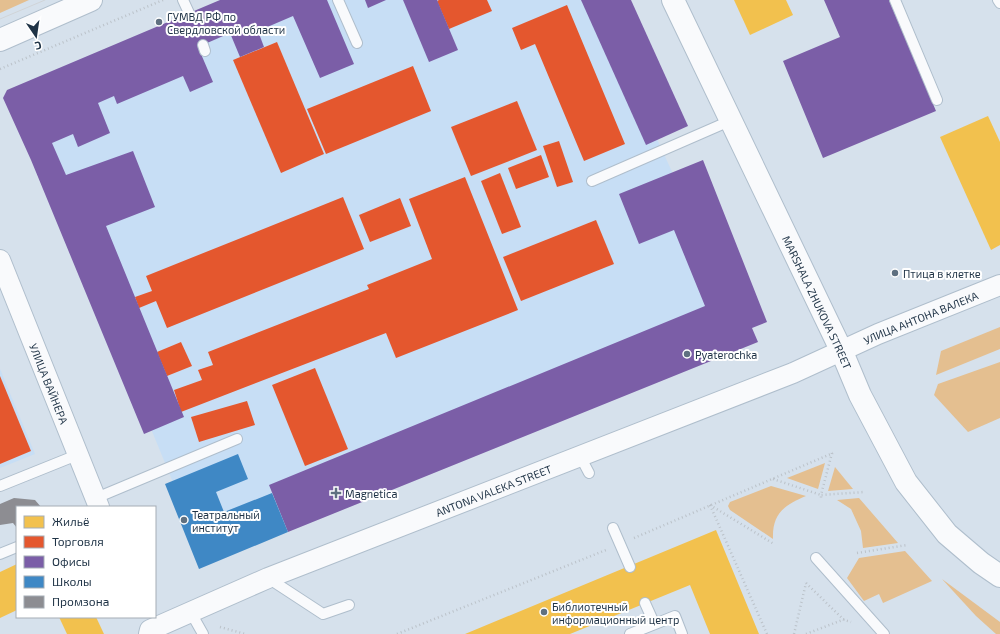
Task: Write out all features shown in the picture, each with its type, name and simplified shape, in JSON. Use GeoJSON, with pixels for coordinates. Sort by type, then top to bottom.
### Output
{"type":"FeatureCollection","features":[{"type":"Feature","properties":{"kind":"street"},"geometry":{"type":"LineString","coordinates":[[0,40],[91,0]]}},
{"type":"Feature","properties":{"kind":"street","name":"MARSHALA ZHUKOVA STREET"},"geometry":{"type":"LineString","coordinates":[[673,0],[732,120],[842,352],[860,395],[906,482],[947,534],[981,563],[1000,576]]}},
{"type":"Feature","properties":{"kind":"street","name":"УЛИЦА ВАЙНЕРА"},"geometry":{"type":"LineString","coordinates":[[0,260],[97,503]]}},
{"type":"Feature","properties":{"kind":"street","name":"УЛИЦА АНТОНА ВАЛЕКА"},"geometry":{"type":"LineString","coordinates":[[842,352],[878,334],[1000,285]]}},
{"type":"Feature","properties":{"kind":"street","name":"ANTONA VALEKA STREET"},"geometry":{"type":"LineString","coordinates":[[148,627],[268,578],[585,464],[842,352]]}},
{"type":"Feature","properties":{"kind":"lane"},"geometry":{"type":"LineString","coordinates":[[182,0],[188,13]]}},
{"type":"Feature","properties":{"kind":"lane"},"geometry":{"type":"LineString","coordinates":[[338,0],[357,43]]}},
{"type":"Feature","properties":{"kind":"lane"},"geometry":{"type":"LineString","coordinates":[[894,0],[937,100]]}},
{"type":"Feature","properties":{"kind":"lane"},"geometry":{"type":"LineString","coordinates":[[592,181],[732,120]]}},
{"type":"Feature","properties":{"kind":"lane"},"geometry":{"type":"LineString","coordinates":[[97,503],[237,439]]}},
{"type":"Feature","properties":{"kind":"lane"},"geometry":{"type":"LineString","coordinates":[[0,486],[77,455]]}},
{"type":"Feature","properties":{"kind":"lane"},"geometry":{"type":"LineString","coordinates":[[613,528],[630,567]]}},
{"type":"Feature","properties":{"kind":"lane"},"geometry":{"type":"LineString","coordinates":[[0,554],[16,547]]}},
{"type":"Feature","properties":{"kind":"lane"},"geometry":{"type":"LineString","coordinates":[[816,558],[884,634]]}},
{"type":"Feature","properties":{"kind":"lane"},"geometry":{"type":"LineString","coordinates":[[268,578],[323,614],[349,605]]}},
{"type":"Feature","properties":{"kind":"lane"},"geometry":{"type":"LineString","coordinates":[[645,603],[654,624]]}},
{"type":"Feature","properties":{"kind":"lane"},"geometry":{"type":"LineString","coordinates":[[190,611],[203,634]]}},
{"type":"Feature","properties":{"kind":"lane"},"geometry":{"type":"LineString","coordinates":[[630,634],[675,616],[682,634]]}},
{"type":"Feature","properties":{"kind":"path"},"geometry":{"type":"LineString","coordinates":[[0,69],[163,0]]}},
{"type":"Feature","properties":{"kind":"path"},"geometry":{"type":"LineString","coordinates":[[821,500],[832,453]]}},
{"type":"Feature","properties":{"kind":"path"},"geometry":{"type":"LineString","coordinates":[[773,479],[821,495],[864,492]]}},
{"type":"Feature","properties":{"kind":"path"},"geometry":{"type":"LineString","coordinates":[[767,634],[710,505],[774,544]]}},
{"type":"Feature","properties":{"kind":"path"},"geometry":{"type":"LineString","coordinates":[[858,553],[907,545]]}},
{"type":"Feature","properties":{"kind":"path"},"geometry":{"type":"LineString","coordinates":[[794,634],[806,583],[844,620],[806,634]]}},
{"type":"Feature","properties":{"kind":"path"},"geometry":{"type":"LineString","coordinates":[[220,627],[245,634]]}},
{"type":"Feature","properties":{"kind":"shaded area"},"geometry":{"type":"Polygon","coordinates":[[[0,0],[29,0],[0,13],[0,0]]]}},
{"type":"Feature","properties":{"kind":"shaded area"},"geometry":{"type":"Polygon","coordinates":[[[245,0],[593,0],[743,326],[205,560],[14,96],[245,0]]]}},
{"type":"Feature","properties":{"kind":"shaded area"},"geometry":{"type":"Polygon","coordinates":[[[1000,327],[1000,349],[936,375],[941,351],[1000,327]]]}},
{"type":"Feature","properties":{"kind":"shaded area"},"geometry":{"type":"Polygon","coordinates":[[[1000,362],[1000,418],[968,432],[934,395],[938,384],[1000,362]]]}},
{"type":"Feature","properties":{"kind":"shaded area"},"geometry":{"type":"Polygon","coordinates":[[[0,369],[35,454],[0,468],[0,369]]]}},
{"type":"Feature","properties":{"kind":"shaded area"},"geometry":{"type":"Polygon","coordinates":[[[825,463],[818,489],[787,478],[825,463]]]}},
{"type":"Feature","properties":{"kind":"shaded area"},"geometry":{"type":"Polygon","coordinates":[[[835,467],[853,489],[828,491],[835,467]]]}},
{"type":"Feature","properties":{"kind":"shaded area"},"geometry":{"type":"Polygon","coordinates":[[[771,486],[806,496],[791,503],[777,517],[773,530],[773,539],[730,510],[728,506],[730,502],[771,486]]]}},
{"type":"Feature","properties":{"kind":"shaded area"},"geometry":{"type":"Polygon","coordinates":[[[859,498],[898,543],[863,548],[861,531],[851,509],[837,500],[859,498]]]}},
{"type":"Feature","properties":{"kind":"shaded area"},"geometry":{"type":"Polygon","coordinates":[[[905,551],[932,581],[883,603],[879,594],[864,601],[847,578],[859,558],[905,551]]]}},
{"type":"Feature","properties":{"kind":"shaded area"},"geometry":{"type":"Polygon","coordinates":[[[942,579],[1000,622],[1000,634],[996,634],[976,616],[942,579]]]}},
{"type":"Feature","properties":{"kind":"building: Жильё"},"geometry":{"type":"Polygon","coordinates":[[[734,0],[786,0],[793,15],[750,35],[734,0]]]}},
{"type":"Feature","properties":{"kind":"building: Жильё"},"geometry":{"type":"Polygon","coordinates":[[[988,116],[1000,142],[1000,245],[991,250],[940,137],[988,116]]]}},
{"type":"Feature","properties":{"kind":"building: Жильё"},"geometry":{"type":"Polygon","coordinates":[[[716,530],[759,634],[710,634],[690,585],[570,634],[465,634],[716,530]]]}},
{"type":"Feature","properties":{"kind":"building: Жильё"},"geometry":{"type":"Polygon","coordinates":[[[16,564],[16,610],[0,618],[0,572],[16,564]]]}},
{"type":"Feature","properties":{"kind":"building: Жильё"},"geometry":{"type":"Polygon","coordinates":[[[59,618],[96,618],[104,634],[67,634],[59,618]]]}},
{"type":"Feature","properties":{"kind":"building: Торговля"},"geometry":{"type":"Polygon","coordinates":[[[487,0],[492,11],[449,29],[437,1],[487,0]]]}},
{"type":"Feature","properties":{"kind":"building: Торговля"},"geometry":{"type":"Polygon","coordinates":[[[567,5],[625,144],[584,161],[535,44],[521,50],[512,28],[567,5]]]}},
{"type":"Feature","properties":{"kind":"building: Торговля"},"geometry":{"type":"Polygon","coordinates":[[[277,42],[324,154],[281,173],[233,60],[277,42]]]}},
{"type":"Feature","properties":{"kind":"building: Торговля"},"geometry":{"type":"Polygon","coordinates":[[[413,66],[431,111],[326,154],[307,109],[413,66]]]}},
{"type":"Feature","properties":{"kind":"building: Торговля"},"geometry":{"type":"Polygon","coordinates":[[[517,101],[537,150],[471,176],[451,127],[517,101]]]}},
{"type":"Feature","properties":{"kind":"building: Торговля"},"geometry":{"type":"Polygon","coordinates":[[[559,141],[573,182],[557,187],[543,146],[559,141]]]}},
{"type":"Feature","properties":{"kind":"building: Торговля"},"geometry":{"type":"Polygon","coordinates":[[[541,155],[549,177],[516,189],[508,168],[541,155]]]}},
{"type":"Feature","properties":{"kind":"building: Торговля"},"geometry":{"type":"Polygon","coordinates":[[[500,173],[521,227],[502,234],[481,181],[500,173]]]}},
{"type":"Feature","properties":{"kind":"building: Торговля"},"geometry":{"type":"Polygon","coordinates":[[[465,177],[518,310],[396,358],[386,333],[181,412],[174,390],[202,380],[198,370],[213,365],[208,352],[369,289],[367,285],[432,259],[409,199],[465,177]]]}},
{"type":"Feature","properties":{"kind":"building: Торговля"},"geometry":{"type":"Polygon","coordinates":[[[343,197],[364,249],[167,328],[156,301],[139,308],[135,297],[152,291],[146,276],[343,197]]]}},
{"type":"Feature","properties":{"kind":"building: Торговля"},"geometry":{"type":"Polygon","coordinates":[[[400,198],[411,226],[370,242],[359,215],[400,198]]]}},
{"type":"Feature","properties":{"kind":"building: Торговля"},"geometry":{"type":"Polygon","coordinates":[[[596,220],[614,264],[521,301],[503,257],[596,220]]]}},
{"type":"Feature","properties":{"kind":"building: Торговля"},"geometry":{"type":"Polygon","coordinates":[[[181,342],[192,366],[167,376],[157,352],[181,342]]]}},
{"type":"Feature","properties":{"kind":"building: Торговля"},"geometry":{"type":"Polygon","coordinates":[[[315,368],[348,449],[305,466],[272,385],[315,368]]]}},
{"type":"Feature","properties":{"kind":"building: Торговля"},"geometry":{"type":"Polygon","coordinates":[[[0,376],[31,451],[0,464],[0,376]]]}},
{"type":"Feature","properties":{"kind":"building: Торговля"},"geometry":{"type":"Polygon","coordinates":[[[247,401],[255,425],[199,442],[191,417],[247,401]]]}},
{"type":"Feature","properties":{"kind":"building: Офисы"},"geometry":{"type":"Polygon","coordinates":[[[220,0],[327,0],[354,64],[320,78],[293,16],[258,31],[264,47],[240,57],[230,33],[198,47],[213,82],[190,92],[183,76],[117,104],[114,96],[98,103],[110,133],[78,147],[73,134],[52,143],[66,175],[133,151],[155,207],[106,226],[184,417],[144,434],[31,160],[3,98],[7,90],[220,0]]]}},
{"type":"Feature","properties":{"kind":"building: Офисы"},"geometry":{"type":"Polygon","coordinates":[[[365,0],[386,0],[368,8],[365,0]]]}},
{"type":"Feature","properties":{"kind":"building: Офисы"},"geometry":{"type":"Polygon","coordinates":[[[403,0],[437,0],[458,50],[429,62],[403,0]]]}},
{"type":"Feature","properties":{"kind":"building: Офисы"},"geometry":{"type":"Polygon","coordinates":[[[581,0],[631,0],[688,126],[646,145],[581,0]]]}},
{"type":"Feature","properties":{"kind":"building: Офисы"},"geometry":{"type":"Polygon","coordinates":[[[824,0],[889,0],[936,111],[823,158],[783,61],[840,37],[824,0]]]}},
{"type":"Feature","properties":{"kind":"building: Офисы"},"geometry":{"type":"Polygon","coordinates":[[[703,160],[767,322],[752,328],[758,342],[288,532],[269,485],[705,306],[674,230],[639,244],[619,194],[703,160]]]}},
{"type":"Feature","properties":{"kind":"building: Школы"},"geometry":{"type":"Polygon","coordinates":[[[238,454],[248,479],[216,492],[224,512],[272,493],[288,532],[199,569],[165,484],[238,454]]]}},
{"type":"Feature","properties":{"kind":"building: Промзона"},"geometry":{"type":"Polygon","coordinates":[[[14,498],[35,500],[40,506],[16,506],[16,527],[13,523],[0,525],[0,504],[14,498]]]}},
{"type":"Feature","properties":{"kind":"tram line"},"geometry":{"type":"LineString","coordinates":[[0,19],[45,0]]}},
{"type":"Feature","properties":{"kind":"place","name":"ГУМВД РФ по Свердловской области"},"geometry":{"type":"Point","coordinates":[159,22]}},
{"type":"Feature","properties":{"kind":"place","name":"Птица в клетке"},"geometry":{"type":"Point","coordinates":[895,273]}},
{"type":"Feature","properties":{"kind":"place","name":"Pyaterochka"},"geometry":{"type":"Point","coordinates":[687,354]}},
{"type":"Feature","properties":{"kind":"place","name":"Magnetica"},"geometry":{"type":"Point","coordinates":[336,493]}},
{"type":"Feature","properties":{"kind":"place","name":"Театральный институт"},"geometry":{"type":"Point","coordinates":[184,520]}},
{"type":"Feature","properties":{"kind":"place","name":"Библиотечный информационный центр"},"geometry":{"type":"Point","coordinates":[544,612]}}]}
